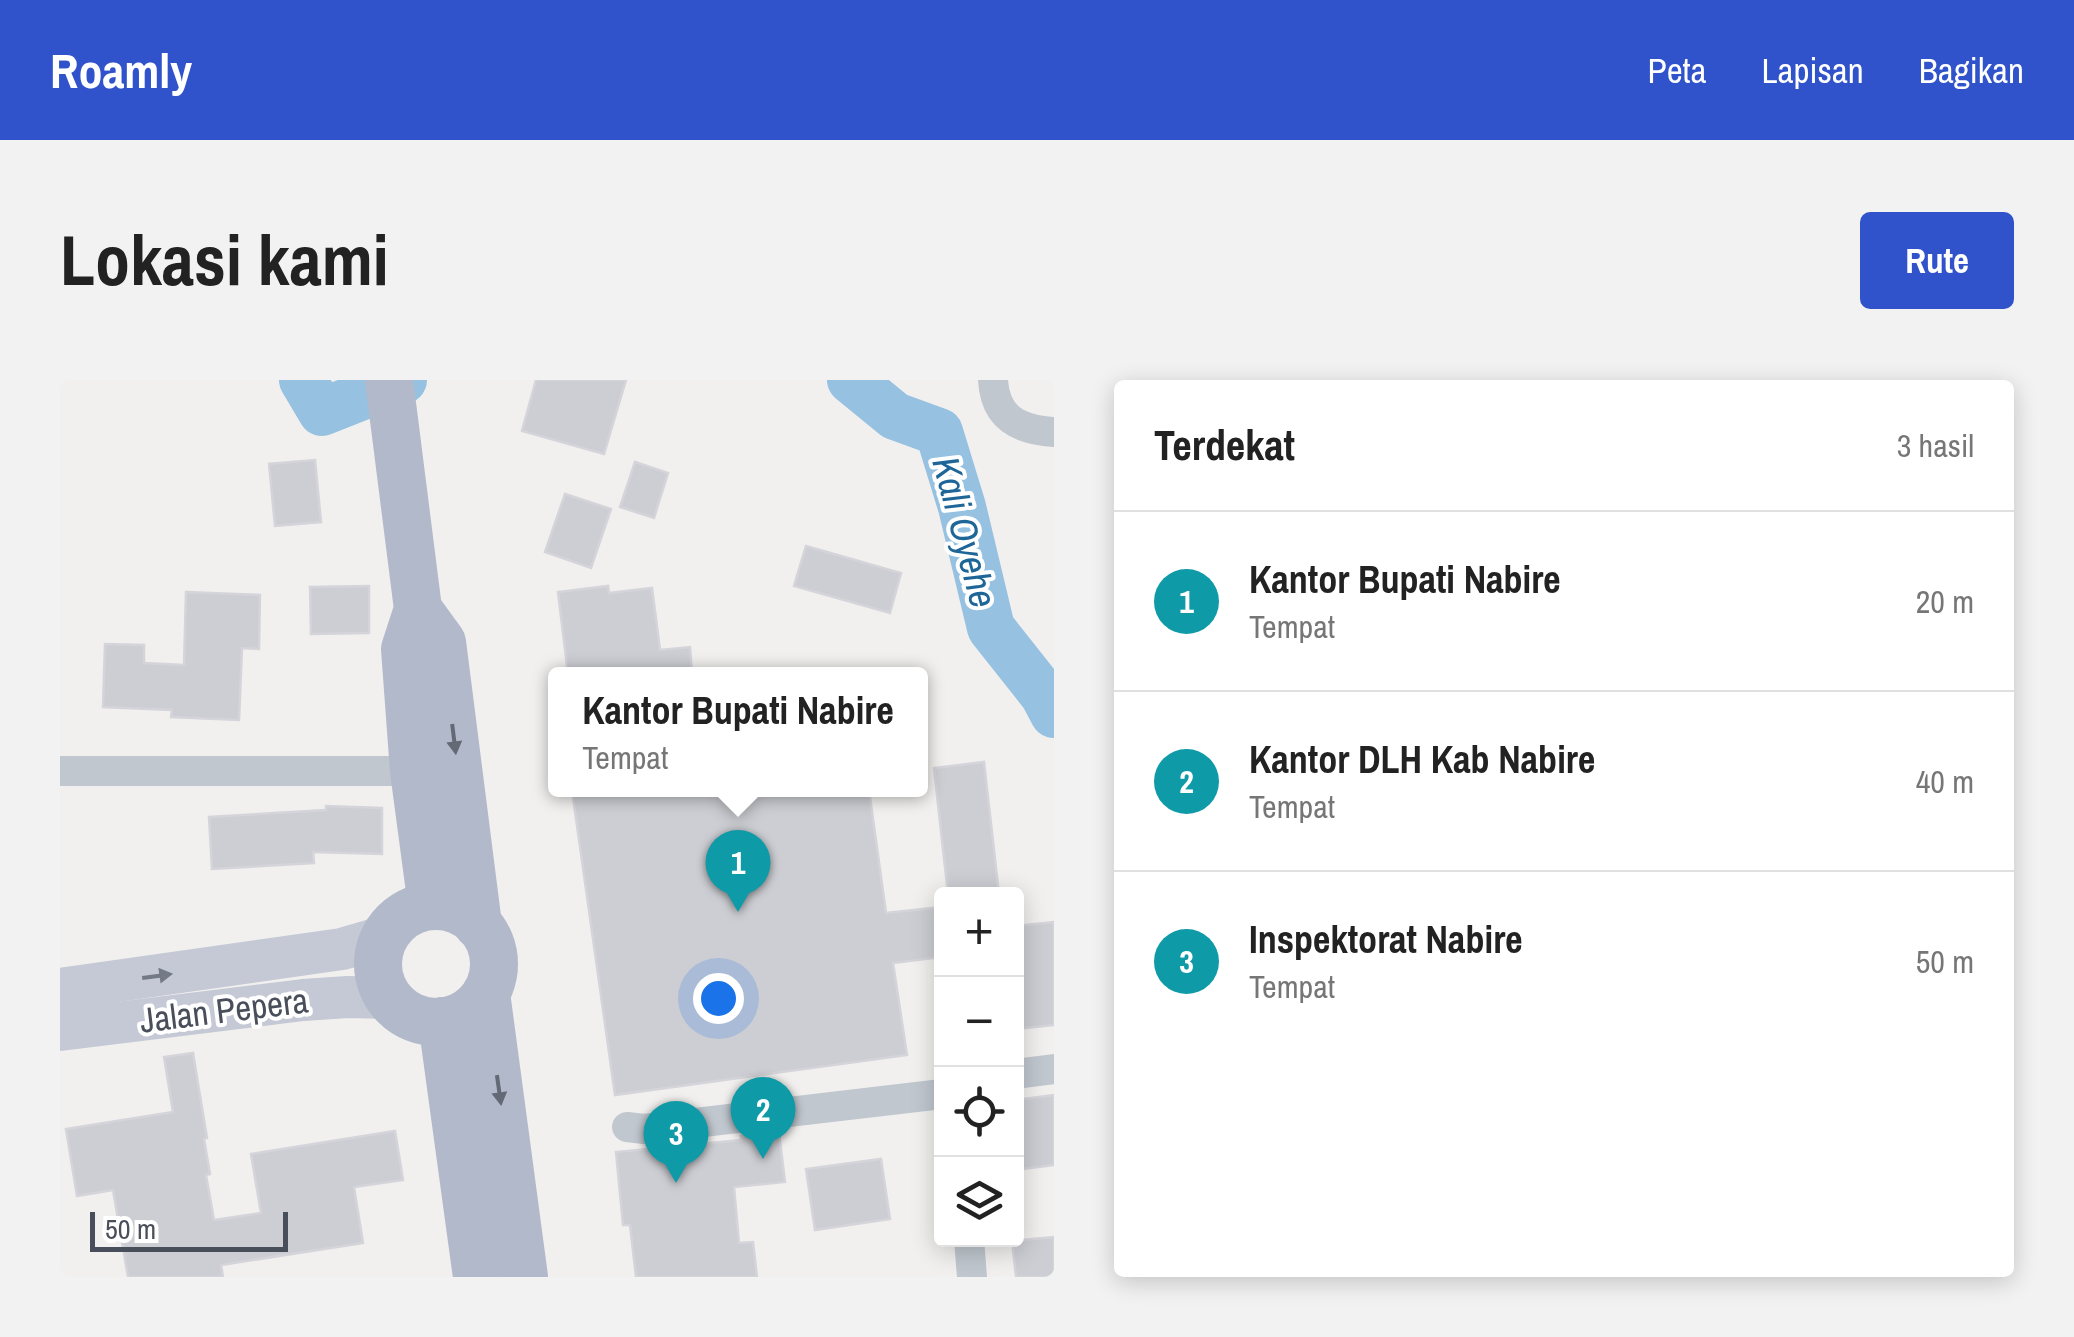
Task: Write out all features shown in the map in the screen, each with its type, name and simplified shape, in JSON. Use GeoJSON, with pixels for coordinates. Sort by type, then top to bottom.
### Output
{"type":"FeatureCollection","features":[{"type":"Feature","properties":{"kind":"main road"},"geometry":{"type":"LineString","coordinates":[[388,380],[418,609],[405,648],[414,770],[432,906]]}},
{"type":"Feature","properties":{"kind":"main road"},"geometry":{"type":"LineString","coordinates":[[418,609],[442,642],[478,925]]}},
{"type":"Feature","properties":{"kind":"main road"},"geometry":{"type":"LineString","coordinates":[[432,906],[463,912],[478,925],[493,954],[493,974],[486,993],[473,1008],[442,1021],[422,1020],[403,1012],[389,998],[380,980],[377,960],[383,937],[396,921],[412,910],[432,906]]}},
{"type":"Feature","properties":{"kind":"main road","name":"Jalan Pepera"},"geometry":{"type":"LineString","coordinates":[[60,989],[326,952],[383,937]]}},
{"type":"Feature","properties":{"kind":"main road"},"geometry":{"type":"LineString","coordinates":[[486,993],[524,1277]]}},
{"type":"Feature","properties":{"kind":"main road","name":"Jalan Pepera"},"geometry":{"type":"LineString","coordinates":[[60,1030],[303,1000],[389,998]]}},
{"type":"Feature","properties":{"kind":"main road"},"geometry":{"type":"LineString","coordinates":[[442,1021],[477,1277]]}},
{"type":"Feature","properties":{"kind":"street"},"geometry":{"type":"LineString","coordinates":[[993,380],[994,398],[1006,416],[1034,431],[1054,432]]}},
{"type":"Feature","properties":{"kind":"street"},"geometry":{"type":"LineString","coordinates":[[60,771],[414,770]]}},
{"type":"Feature","properties":{"kind":"street"},"geometry":{"type":"LineString","coordinates":[[1024,1073],[1054,1069]]}},
{"type":"Feature","properties":{"kind":"street"},"geometry":{"type":"LineString","coordinates":[[627,1127],[644,1129],[934,1095]]}},
{"type":"Feature","properties":{"kind":"street"},"geometry":{"type":"LineString","coordinates":[[970,1247],[972,1277]]}},
{"type":"Feature","properties":{"kind":"building"},"geometry":{"type":"Polygon","coordinates":[[[536,380],[626,380],[604,454],[522,431],[536,380]]]}},
{"type":"Feature","properties":{"kind":"building"},"geometry":{"type":"Polygon","coordinates":[[[315,460],[321,522],[275,526],[269,464],[315,460]]]}},
{"type":"Feature","properties":{"kind":"building"},"geometry":{"type":"Polygon","coordinates":[[[635,462],[668,473],[654,518],[620,507],[635,462]]]}},
{"type":"Feature","properties":{"kind":"building"},"geometry":{"type":"Polygon","coordinates":[[[565,494],[611,509],[591,568],[545,552],[565,494]]]}},
{"type":"Feature","properties":{"kind":"building"},"geometry":{"type":"Polygon","coordinates":[[[806,546],[901,573],[890,613],[794,586],[806,546]]]}},
{"type":"Feature","properties":{"kind":"building"},"geometry":{"type":"Polygon","coordinates":[[[369,586],[369,633],[311,634],[310,587],[369,586]]]}},
{"type":"Feature","properties":{"kind":"building"},"geometry":{"type":"Polygon","coordinates":[[[608,586],[609,593],[652,588],[660,650],[690,647],[691,667],[567,667],[558,592],[608,586]]]}},
{"type":"Feature","properties":{"kind":"building"},"geometry":{"type":"Polygon","coordinates":[[[186,592],[260,595],[259,649],[242,648],[239,720],[171,717],[172,710],[103,707],[105,644],[144,645],[144,663],[184,665],[186,592]]]}},
{"type":"Feature","properties":{"kind":"building"},"geometry":{"type":"Polygon","coordinates":[[[984,762],[998,887],[947,887],[934,768],[984,762]]]}},
{"type":"Feature","properties":{"kind":"building"},"geometry":{"type":"Polygon","coordinates":[[[573,797],[870,797],[886,913],[934,908],[934,958],[893,963],[907,1055],[615,1095],[573,797]]]}},
{"type":"Feature","properties":{"kind":"building"},"geometry":{"type":"Polygon","coordinates":[[[326,806],[382,808],[382,854],[313,852],[314,863],[212,869],[209,817],[326,810],[326,806]]]}},
{"type":"Feature","properties":{"kind":"building"},"geometry":{"type":"Polygon","coordinates":[[[1054,922],[1054,1025],[1024,1028],[1024,925],[1054,922]]]}},
{"type":"Feature","properties":{"kind":"building"},"geometry":{"type":"Polygon","coordinates":[[[193,1053],[207,1138],[204,1139],[210,1174],[206,1175],[214,1220],[261,1213],[251,1154],[395,1131],[403,1180],[354,1187],[363,1243],[221,1265],[223,1277],[128,1277],[113,1190],[77,1196],[66,1129],[173,1112],[164,1057],[193,1053]]]}},
{"type":"Feature","properties":{"kind":"building"},"geometry":{"type":"Polygon","coordinates":[[[1054,1095],[1054,1165],[1024,1169],[1024,1099],[1054,1095]]]}},
{"type":"Feature","properties":{"kind":"building"},"geometry":{"type":"Polygon","coordinates":[[[779,1133],[785,1182],[734,1187],[739,1243],[753,1242],[757,1277],[636,1277],[630,1225],[623,1225],[616,1152],[779,1133]]]}},
{"type":"Feature","properties":{"kind":"building"},"geometry":{"type":"Polygon","coordinates":[[[881,1159],[890,1219],[815,1230],[806,1169],[881,1159]]]}},
{"type":"Feature","properties":{"kind":"building"},"geometry":{"type":"Polygon","coordinates":[[[1054,1237],[1054,1277],[1016,1277],[1013,1247],[1024,1247],[1024,1240],[1054,1237]]]}},
{"type":"Feature","properties":{"kind":"waterway","name":"Kali Oyehe"},"geometry":{"type":"LineString","coordinates":[[303,380],[322,412],[403,380]]}},
{"type":"Feature","properties":{"kind":"waterway","name":"Kali Oyehe"},"geometry":{"type":"LineString","coordinates":[[851,380],[895,416],[939,432],[991,628],[1044,695],[1054,714]]}},
{"type":"Feature","properties":{"kind":"place","name":"Kantor Bupati Nabire"},"geometry":{"type":"Point","coordinates":[738,912]}},
{"type":"Feature","properties":{"kind":"place","name":"Kantor DLH Kab Nabire"},"geometry":{"type":"Point","coordinates":[763,1159]}},
{"type":"Feature","properties":{"kind":"place","name":"Inspektorat Nabire"},"geometry":{"type":"Point","coordinates":[676,1183]}}]}
